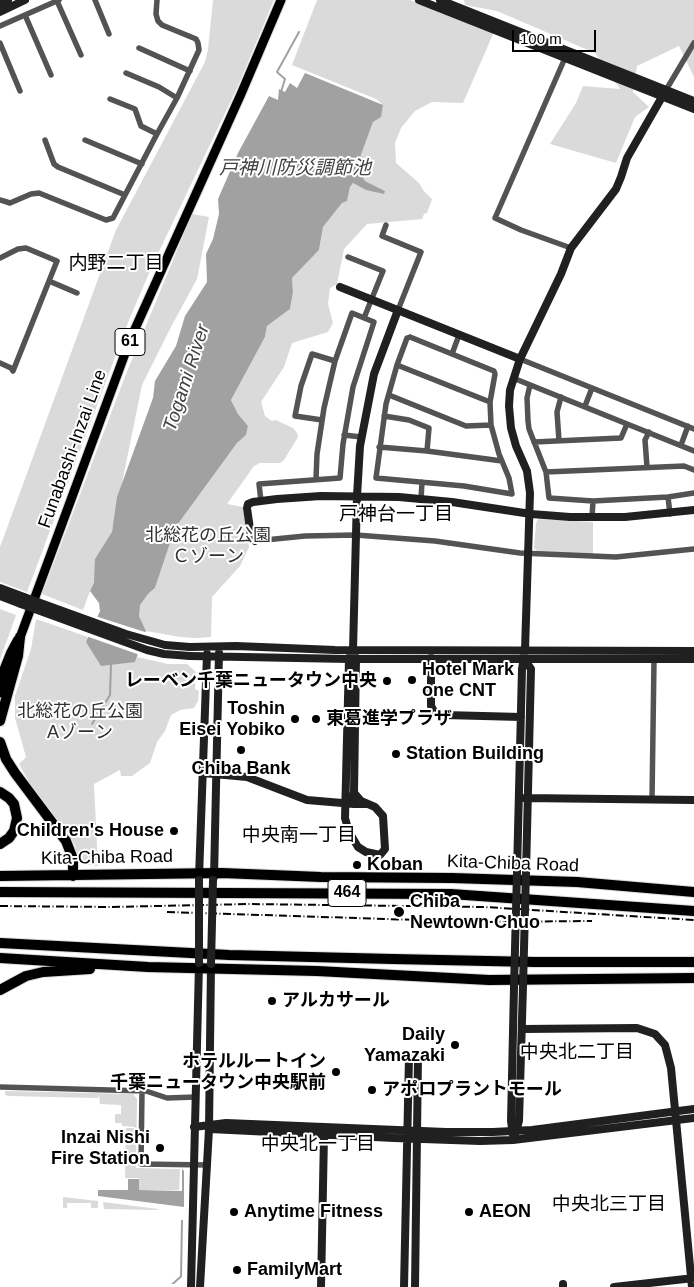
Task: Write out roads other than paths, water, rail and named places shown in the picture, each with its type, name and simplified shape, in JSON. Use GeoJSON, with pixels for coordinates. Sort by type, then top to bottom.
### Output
{"type":"FeatureCollection","features":[{"type":"Feature","properties":{"kind":"highway"},"geometry":{"type":"LineString","coordinates":[[0,681],[11,653],[20,637]]}},
{"type":"Feature","properties":{"kind":"highway"},"geometry":{"type":"LineString","coordinates":[[0,722],[18,656],[20,637]]}},
{"type":"Feature","properties":{"kind":"highway"},"geometry":{"type":"LineString","coordinates":[[0,742],[6,760],[66,841],[73,859],[73,876]]}},
{"type":"Feature","properties":{"kind":"highway"},"geometry":{"type":"LineString","coordinates":[[0,792],[14,804],[17,818],[14,831],[9,838],[0,844]]}},
{"type":"Feature","properties":{"kind":"highway"},"geometry":{"type":"LineString","coordinates":[[0,872],[27,875]]}},
{"type":"Feature","properties":{"kind":"highway","name":"Kita-Chiba Road"},"geometry":{"type":"LineString","coordinates":[[0,876],[508,879],[577,882],[694,892]]}},
{"type":"Feature","properties":{"kind":"highway","name":"Kita-Chiba Road"},"geometry":{"type":"LineString","coordinates":[[0,892],[451,894],[694,911]]}},
{"type":"Feature","properties":{"kind":"highway"},"geometry":{"type":"LineString","coordinates":[[0,943],[229,955],[535,962],[694,962]]}},
{"type":"Feature","properties":{"kind":"highway"},"geometry":{"type":"LineString","coordinates":[[0,958],[148,967]]}},
{"type":"Feature","properties":{"kind":"highway"},"geometry":{"type":"LineString","coordinates":[[0,990],[26,976],[43,972],[199,966],[488,980],[694,978]]}},
{"type":"Feature","properties":{"kind":"main road","name":"Funabashi-Inzai Line"},"geometry":{"type":"LineString","coordinates":[[0,693],[130,340],[282,0]]}},
{"type":"Feature","properties":{"kind":"street"},"geometry":{"type":"LineString","coordinates":[[0,4],[8,0]]}},
{"type":"Feature","properties":{"kind":"street"},"geometry":{"type":"LineString","coordinates":[[0,12],[25,0]]}},
{"type":"Feature","properties":{"kind":"street"},"geometry":{"type":"LineString","coordinates":[[0,26],[58,0],[81,56]]}},
{"type":"Feature","properties":{"kind":"street"},"geometry":{"type":"LineString","coordinates":[[95,0],[109,34]]}},
{"type":"Feature","properties":{"kind":"street"},"geometry":{"type":"LineString","coordinates":[[0,200],[10,203],[38,193],[106,220],[113,218],[178,98],[199,50],[198,43],[193,38],[160,23],[156,17],[157,0]]}},
{"type":"Feature","properties":{"kind":"street"},"geometry":{"type":"LineString","coordinates":[[419,0],[565,58],[664,94],[694,102]]}},
{"type":"Feature","properties":{"kind":"street"},"geometry":{"type":"LineString","coordinates":[[440,0],[664,94],[694,109]]}},
{"type":"Feature","properties":{"kind":"street"},"geometry":{"type":"LineString","coordinates":[[25,15],[51,75]]}},
{"type":"Feature","properties":{"kind":"street"},"geometry":{"type":"LineString","coordinates":[[0,43],[20,91]]}},
{"type":"Feature","properties":{"kind":"street"},"geometry":{"type":"LineString","coordinates":[[514,1131],[511,1121],[526,872],[521,717],[522,670],[526,650],[531,514],[528,477],[511,428],[509,399],[520,359],[561,274],[571,248],[618,186],[627,158],[694,43]]}},
{"type":"Feature","properties":{"kind":"street"},"geometry":{"type":"LineString","coordinates":[[140,48],[190,71]]}},
{"type":"Feature","properties":{"kind":"street"},"geometry":{"type":"LineString","coordinates":[[565,58],[495,218],[521,230],[571,248]]}},
{"type":"Feature","properties":{"kind":"street"},"geometry":{"type":"LineString","coordinates":[[126,73],[159,87],[178,98]]}},
{"type":"Feature","properties":{"kind":"street"},"geometry":{"type":"LineString","coordinates":[[110,99],[135,109],[141,126],[157,134]]}},
{"type":"Feature","properties":{"kind":"street"},"geometry":{"type":"LineString","coordinates":[[45,140],[54,164],[58,167],[126,195]]}},
{"type":"Feature","properties":{"kind":"street"},"geometry":{"type":"LineString","coordinates":[[85,140],[142,164]]}},
{"type":"Feature","properties":{"kind":"street"},"geometry":{"type":"LineString","coordinates":[[345,803],[351,799],[354,793],[353,650],[357,496],[361,437],[374,374],[421,252],[382,236],[386,225]]}},
{"type":"Feature","properties":{"kind":"street"},"geometry":{"type":"LineString","coordinates":[[0,258],[26,248],[57,261],[12,371],[11,368],[0,363]]}},
{"type":"Feature","properties":{"kind":"street"},"geometry":{"type":"LineString","coordinates":[[348,257],[383,271],[364,318]]}},
{"type":"Feature","properties":{"kind":"street"},"geometry":{"type":"LineString","coordinates":[[49,281],[76,292]]}},
{"type":"Feature","properties":{"kind":"street"},"geometry":{"type":"LineString","coordinates":[[340,287],[691,428],[681,445]]}},
{"type":"Feature","properties":{"kind":"street"},"geometry":{"type":"LineString","coordinates":[[261,501],[259,484],[340,478],[344,434],[353,387],[374,322],[352,313],[336,361],[322,420],[316,479]]}},
{"type":"Feature","properties":{"kind":"street"},"geometry":{"type":"LineString","coordinates":[[452,354],[460,335]]}},
{"type":"Feature","properties":{"kind":"street"},"geometry":{"type":"LineString","coordinates":[[410,337],[494,371],[490,402],[491,425],[495,444],[510,478],[512,494],[464,486],[376,478],[384,416],[397,365],[407,338],[410,337]]}},
{"type":"Feature","properties":{"kind":"street"},"geometry":{"type":"LineString","coordinates":[[322,420],[295,416],[301,386],[312,354],[336,361]]}},
{"type":"Feature","properties":{"kind":"street"},"geometry":{"type":"LineString","coordinates":[[397,365],[490,402]]}},
{"type":"Feature","properties":{"kind":"street"},"geometry":{"type":"LineString","coordinates":[[514,378],[694,451]]}},
{"type":"Feature","properties":{"kind":"street"},"geometry":{"type":"LineString","coordinates":[[530,385],[526,413],[529,429],[546,472],[549,498],[593,500],[668,497],[694,493]]}},
{"type":"Feature","properties":{"kind":"street"},"geometry":{"type":"LineString","coordinates":[[585,406],[592,388]]}},
{"type":"Feature","properties":{"kind":"street"},"geometry":{"type":"LineString","coordinates":[[389,395],[466,426],[491,425]]}},
{"type":"Feature","properties":{"kind":"street"},"geometry":{"type":"LineString","coordinates":[[559,441],[557,412],[561,397]]}},
{"type":"Feature","properties":{"kind":"street"},"geometry":{"type":"LineString","coordinates":[[384,416],[409,420],[429,428],[427,451]]}},
{"type":"Feature","properties":{"kind":"street"},"geometry":{"type":"LineString","coordinates":[[534,442],[621,438],[627,424]]}},
{"type":"Feature","properties":{"kind":"street"},"geometry":{"type":"LineString","coordinates":[[647,467],[646,440],[649,432]]}},
{"type":"Feature","properties":{"kind":"street"},"geometry":{"type":"LineString","coordinates":[[344,434],[361,437]]}},
{"type":"Feature","properties":{"kind":"street"},"geometry":{"type":"LineString","coordinates":[[379,447],[502,461]]}},
{"type":"Feature","properties":{"kind":"street"},"geometry":{"type":"LineString","coordinates":[[546,472],[684,466],[694,470]]}},
{"type":"Feature","properties":{"kind":"street"},"geometry":{"type":"LineString","coordinates":[[421,499],[422,482]]}},
{"type":"Feature","properties":{"kind":"street"},"geometry":{"type":"LineString","coordinates":[[694,510],[670,514],[592,518],[531,514],[421,499],[357,496],[321,496],[250,502],[247,508],[251,536],[255,541],[305,536],[356,535],[435,540],[530,554],[616,557],[694,549]]}},
{"type":"Feature","properties":{"kind":"street"},"geometry":{"type":"LineString","coordinates":[[668,497],[670,514]]}},
{"type":"Feature","properties":{"kind":"street"},"geometry":{"type":"LineString","coordinates":[[592,518],[593,500]]}},
{"type":"Feature","properties":{"kind":"street"},"geometry":{"type":"LineString","coordinates":[[0,588],[23,600],[131,645],[164,654],[219,658],[694,660]]}},
{"type":"Feature","properties":{"kind":"street"},"geometry":{"type":"LineString","coordinates":[[0,596],[23,600],[164,645],[353,650],[694,651]]}},
{"type":"Feature","properties":{"kind":"street"},"geometry":{"type":"LineString","coordinates":[[200,1287],[208,1165],[211,967],[220,646]]}},
{"type":"Feature","properties":{"kind":"street"},"geometry":{"type":"LineString","coordinates":[[191,1287],[199,966],[199,876],[207,647]]}},
{"type":"Feature","properties":{"kind":"street"},"geometry":{"type":"LineString","coordinates":[[353,658],[345,803],[347,827],[358,847],[366,852],[380,855],[385,849],[385,822],[380,811],[362,801],[354,793]]}},
{"type":"Feature","properties":{"kind":"street"},"geometry":{"type":"LineString","coordinates":[[431,658],[431,706],[435,713],[444,715],[521,717]]}},
{"type":"Feature","properties":{"kind":"street"},"geometry":{"type":"LineString","coordinates":[[513,1140],[514,1131],[519,1121],[522,1029],[519,986],[517,872],[524,798],[530,670],[525,660]]}},
{"type":"Feature","properties":{"kind":"street"},"geometry":{"type":"LineString","coordinates":[[652,800],[654,660]]}},
{"type":"Feature","properties":{"kind":"street"},"geometry":{"type":"LineString","coordinates":[[203,773],[234,774],[258,780],[307,800],[368,804]]}},
{"type":"Feature","properties":{"kind":"street"},"geometry":{"type":"LineString","coordinates":[[524,798],[694,800]]}},
{"type":"Feature","properties":{"kind":"street"},"geometry":{"type":"LineString","coordinates":[[522,1029],[638,1028],[655,1034],[665,1045],[668,1054],[675,1111],[692,1281],[614,1287]]}},
{"type":"Feature","properties":{"kind":"street"},"geometry":{"type":"LineString","coordinates":[[415,1287],[418,1057]]}},
{"type":"Feature","properties":{"kind":"street"},"geometry":{"type":"LineString","coordinates":[[404,1287],[409,1058]]}},
{"type":"Feature","properties":{"kind":"street"},"geometry":{"type":"LineString","coordinates":[[0,1087],[142,1090],[167,1098],[196,1097]]}},
{"type":"Feature","properties":{"kind":"street"},"geometry":{"type":"LineString","coordinates":[[142,1090],[141,1164],[208,1165]]}},
{"type":"Feature","properties":{"kind":"street"},"geometry":{"type":"LineString","coordinates":[[417,1135],[446,1132],[514,1131],[694,1109]]}},
{"type":"Feature","properties":{"kind":"street"},"geometry":{"type":"LineString","coordinates":[[194,1127],[324,1135],[417,1135],[513,1140],[694,1118]]}},
{"type":"Feature","properties":{"kind":"street"},"geometry":{"type":"LineString","coordinates":[[209,1127],[226,1123],[408,1135]]}},
{"type":"Feature","properties":{"kind":"street"},"geometry":{"type":"LineString","coordinates":[[321,1287],[324,1135]]}},
{"type":"Feature","properties":{"kind":"water","name":"戸神川防災調節池"},"geometry":{"type":"Polygon","coordinates":[[[305,73],[383,105],[381,117],[373,122],[357,166],[365,181],[385,191],[384,194],[366,190],[353,183],[350,187],[347,201],[342,203],[323,227],[319,250],[292,278],[293,292],[290,309],[267,326],[265,337],[231,400],[238,414],[248,426],[246,435],[237,443],[175,528],[155,588],[140,605],[139,616],[146,631],[135,662],[101,666],[86,642],[100,611],[99,603],[90,591],[94,582],[95,559],[112,532],[117,497],[153,398],[155,381],[176,346],[185,316],[207,282],[206,254],[213,239],[219,214],[218,199],[238,153],[269,96],[278,100],[279,89],[285,92],[290,83],[297,88],[305,73]]]}},
{"type":"Feature","properties":{"kind":"water"},"geometry":{"type":"Polygon","coordinates":[[[182,1169],[184,1171],[184,1207],[98,1196],[98,1190],[128,1190],[128,1179],[139,1179],[139,1190],[182,1191],[182,1169]]]}},
{"type":"Feature","properties":{"kind":"water"},"geometry":{"type":"Polygon","coordinates":[[[181,1220],[183,1220],[182,1277],[174,1284],[171,1284],[180,1276],[181,1220]]]}},
{"type":"Feature","properties":{"kind":"waterway","name":"Togami River"},"geometry":{"type":"LineString","coordinates":[[281,92],[285,79],[277,72],[299,32]]}},
{"type":"Feature","properties":{"kind":"waterway","name":"Togami River"},"geometry":{"type":"LineString","coordinates":[[92,724],[110,695],[111,664]]}},
{"type":"Feature","properties":{"kind":"railway"},"geometry":{"type":"LineString","coordinates":[[0,906],[111,907],[250,904],[484,907],[694,920]]}},
{"type":"Feature","properties":{"kind":"railway"},"geometry":{"type":"LineString","coordinates":[[167,912],[481,922],[592,921]]}},
{"type":"Feature","properties":{"kind":"place","name":"Hotel Mark one CNT"},"geometry":{"type":"Point","coordinates":[412,680]}},
{"type":"Feature","properties":{"kind":"place","name":"レーベン千葉ニュータウン中央"},"geometry":{"type":"Point","coordinates":[387,681]}},
{"type":"Feature","properties":{"kind":"place","name":"Toshin Eisei Yobiko"},"geometry":{"type":"Point","coordinates":[295,719]}},
{"type":"Feature","properties":{"kind":"place","name":"東葛進学プラザ"},"geometry":{"type":"Point","coordinates":[316,719]}},
{"type":"Feature","properties":{"kind":"place","name":"Chiba Bank"},"geometry":{"type":"Point","coordinates":[241,750]}},
{"type":"Feature","properties":{"kind":"place","name":"Station Building"},"geometry":{"type":"Point","coordinates":[396,754]}},
{"type":"Feature","properties":{"kind":"place","name":"Children's House"},"geometry":{"type":"Point","coordinates":[174,831]}},
{"type":"Feature","properties":{"kind":"place","name":"Koban"},"geometry":{"type":"Point","coordinates":[357,865]}},
{"type":"Feature","properties":{"kind":"place","name":"Chiba Newtown Chuo"},"geometry":{"type":"Point","coordinates":[399,912]}},
{"type":"Feature","properties":{"kind":"place","name":"アルカサール"},"geometry":{"type":"Point","coordinates":[272,1001]}},
{"type":"Feature","properties":{"kind":"place","name":"Daily Yamazaki"},"geometry":{"type":"Point","coordinates":[455,1045]}},
{"type":"Feature","properties":{"kind":"place","name":"ホテルルートイン 千葉ニュータウン中央駅前"},"geometry":{"type":"Point","coordinates":[336,1072]}},
{"type":"Feature","properties":{"kind":"place","name":"アポロプラントモール"},"geometry":{"type":"Point","coordinates":[372,1090]}},
{"type":"Feature","properties":{"kind":"place","name":"Inzai Nishi Fire Station"},"geometry":{"type":"Point","coordinates":[160,1148]}},
{"type":"Feature","properties":{"kind":"place","name":"Anytime Fitness"},"geometry":{"type":"Point","coordinates":[234,1212]}},
{"type":"Feature","properties":{"kind":"place","name":"AEON"},"geometry":{"type":"Point","coordinates":[469,1212]}},
{"type":"Feature","properties":{"kind":"place","name":"FamilyMart"},"geometry":{"type":"Point","coordinates":[237,1270]}},
{"type":"Feature","properties":{"kind":"district","name":"内野二丁目"},"geometry":{"type":"Point","coordinates":[116,264]}},
{"type":"Feature","properties":{"kind":"district","name":"戸神台一丁目"},"geometry":{"type":"Point","coordinates":[396,515]}},
{"type":"Feature","properties":{"kind":"district","name":"中央南一丁目"},"geometry":{"type":"Point","coordinates":[299,836]}},
{"type":"Feature","properties":{"kind":"district","name":"中央北二丁目"},"geometry":{"type":"Point","coordinates":[577,1053]}},
{"type":"Feature","properties":{"kind":"district","name":"中央北一丁目"},"geometry":{"type":"Point","coordinates":[318,1145]}},
{"type":"Feature","properties":{"kind":"district","name":"中央北三丁目"},"geometry":{"type":"Point","coordinates":[609,1205]}},
{"type":"Feature","properties":{"kind":"park label","name":"北総花の丘公園 Ｃゾーン"},"geometry":{"type":"Point","coordinates":[208,546]}},
{"type":"Feature","properties":{"kind":"park label","name":"北総花の丘公園 Aゾーン"},"geometry":{"type":"Point","coordinates":[80,722]}}]}
